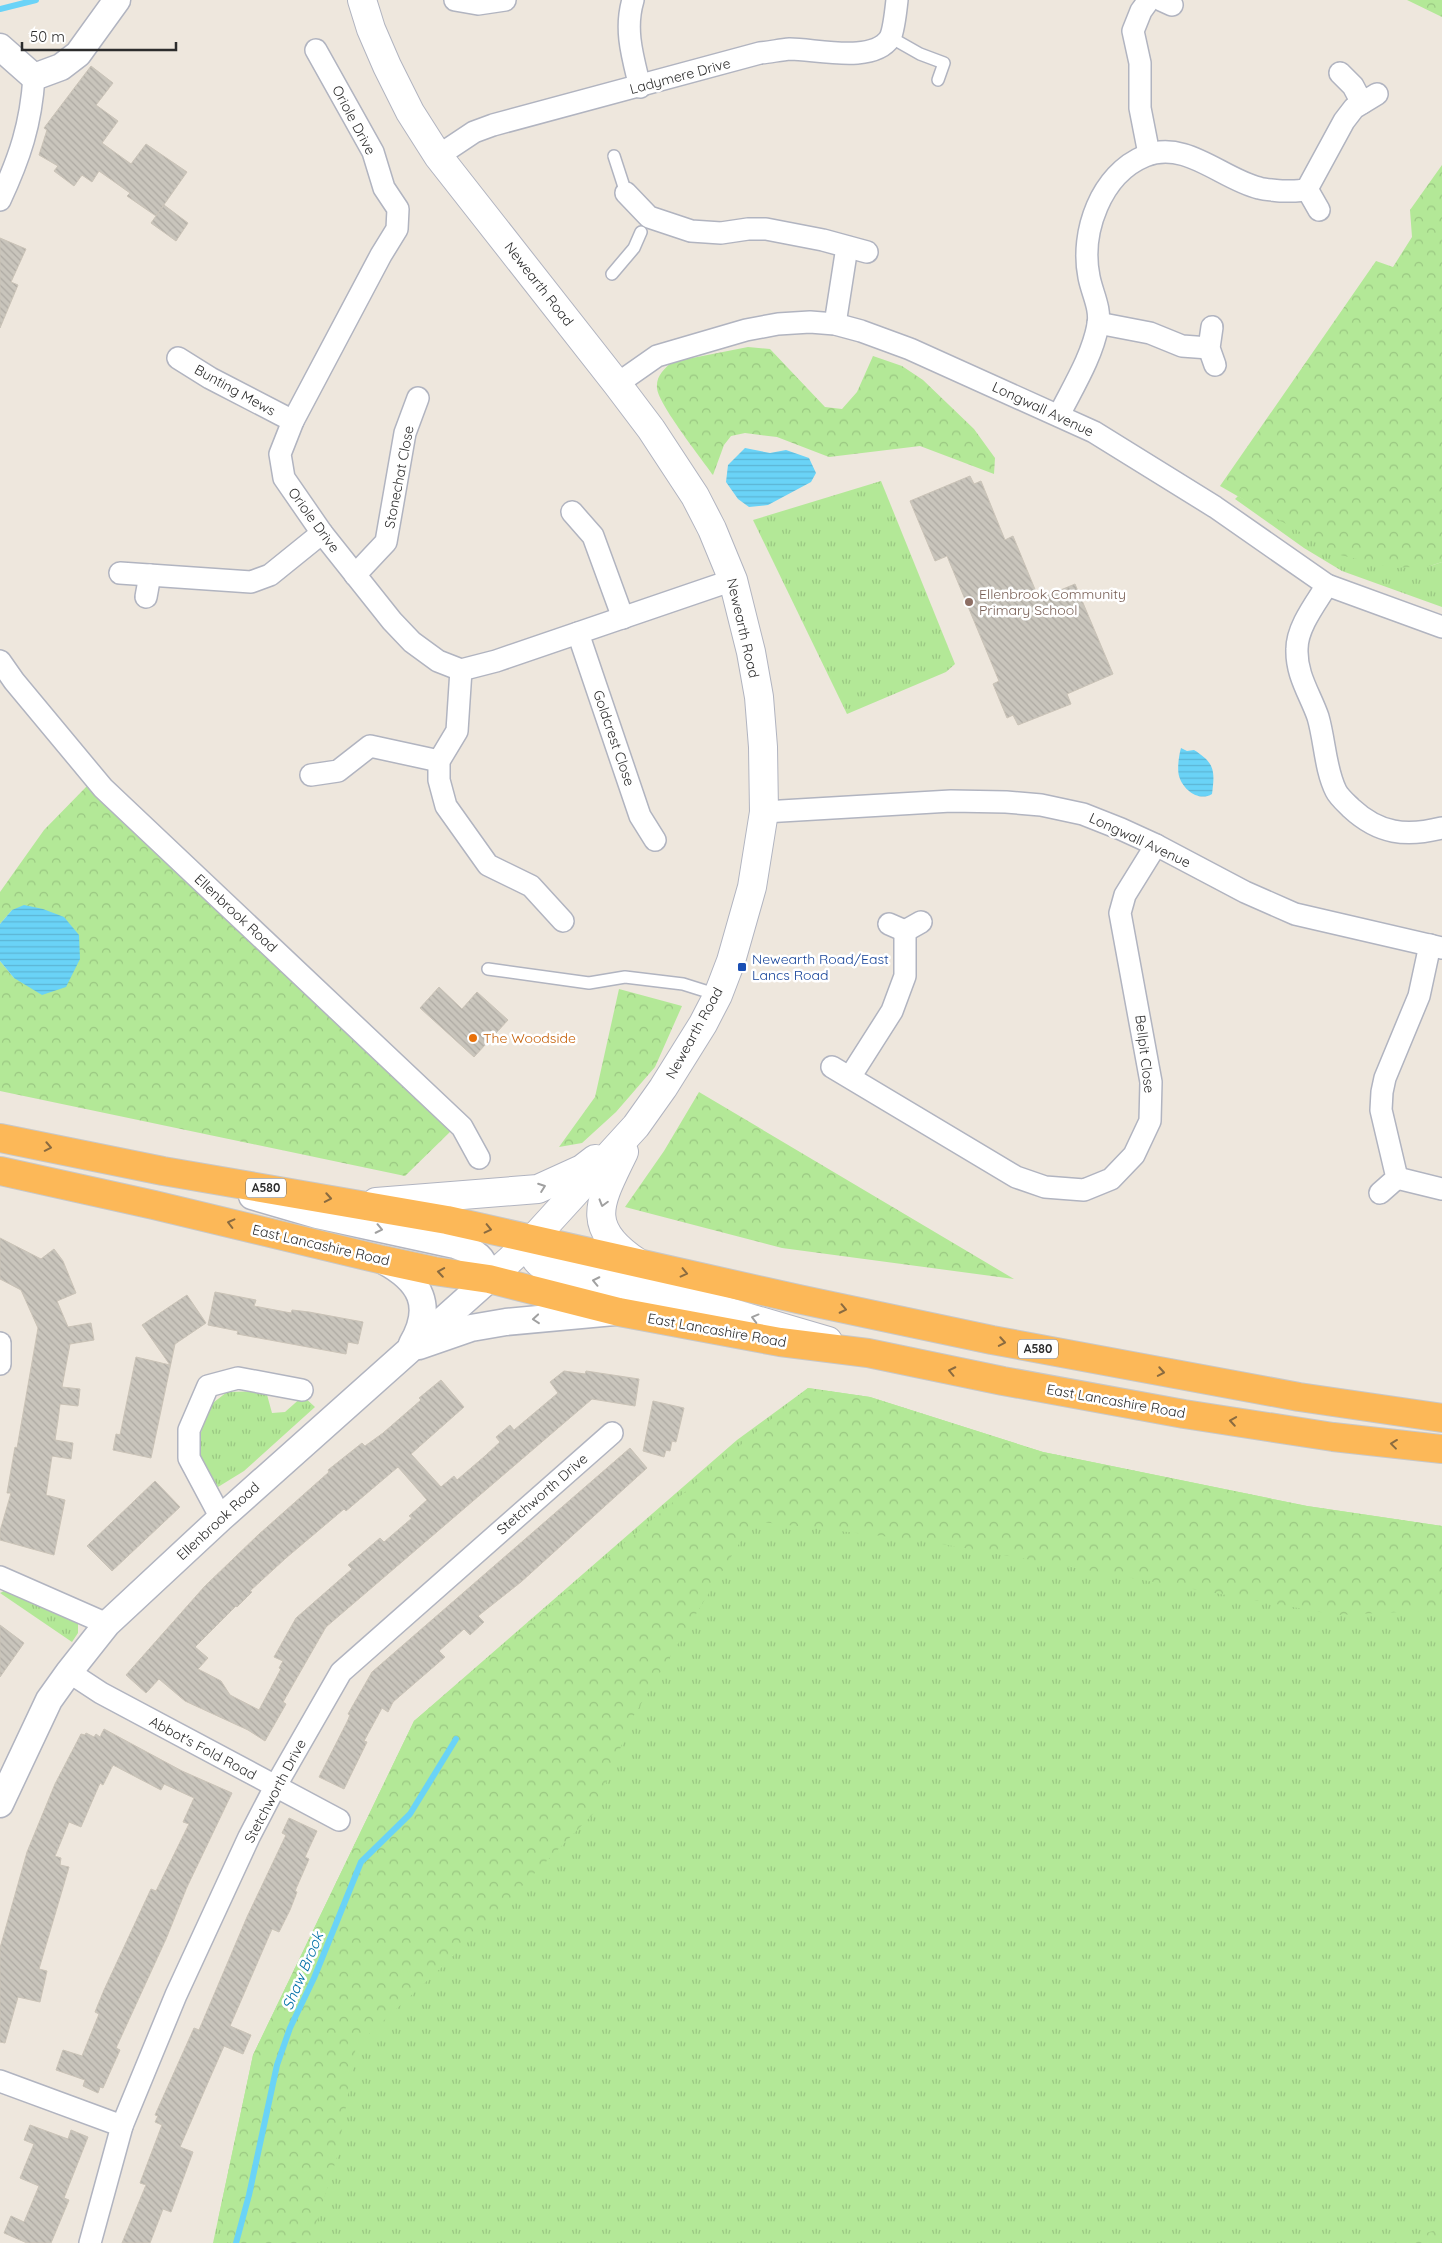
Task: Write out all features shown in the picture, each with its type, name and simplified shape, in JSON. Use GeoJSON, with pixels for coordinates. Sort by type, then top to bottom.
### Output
{"type":"FeatureCollection","features":[{"type":"Feature","properties":{"kind":"highway","name":"A580"},"geometry":{"type":"LineString","coordinates":[[0,1138],[163,1170],[448,1220],[992,1340],[1299,1397],[1442,1418]]}},
{"type":"Feature","properties":{"kind":"highway","name":"East Lancashire Road"},"geometry":{"type":"LineString","coordinates":[[0,1171],[154,1205],[384,1260],[434,1271],[489,1279],[619,1312],[780,1342],[868,1353],[1003,1381],[1184,1414],[1332,1437],[1442,1449]]}},
{"type":"Feature","properties":{"kind":"main road","name":"Newearth Road"},"geometry":{"type":"LineString","coordinates":[[362,0],[371,29],[387,66],[410,112],[438,156],[617,384],[651,429],[695,496],[712,529],[733,580],[751,652],[763,747],[764,812],[752,887],[731,961],[718,995],[703,1024],[664,1088],[636,1126],[532,1240],[489,1279]]}},
{"type":"Feature","properties":{"kind":"main road"},"geometry":{"type":"LineString","coordinates":[[354,1203],[419,1200],[538,1189],[582,1169],[636,1126]]}},
{"type":"Feature","properties":{"kind":"main road"},"geometry":{"type":"LineString","coordinates":[[636,1126],[608,1186],[600,1216],[612,1242],[636,1262]]}},
{"type":"Feature","properties":{"kind":"main road"},"geometry":{"type":"LineString","coordinates":[[532,1240],[532,1253],[539,1264],[550,1270],[760,1319],[868,1353]]}},
{"type":"Feature","properties":{"kind":"street"},"geometry":{"type":"LineString","coordinates":[[34,77],[61,67],[78,54],[117,0]]}},
{"type":"Feature","properties":{"kind":"street"},"geometry":{"type":"LineString","coordinates":[[455,0],[478,4],[505,0]]}},
{"type":"Feature","properties":{"kind":"street"},"geometry":{"type":"LineString","coordinates":[[633,0],[628,26],[640,87]]}},
{"type":"Feature","properties":{"kind":"street"},"geometry":{"type":"LineString","coordinates":[[890,37],[897,0]]}},
{"type":"Feature","properties":{"kind":"street"},"geometry":{"type":"LineString","coordinates":[[1149,0],[1141,11],[1133,31],[1140,63],[1140,108],[1149,154]]}},
{"type":"Feature","properties":{"kind":"street","name":"Ladymere Drive"},"geometry":{"type":"LineString","coordinates":[[438,156],[474,132],[492,125],[760,54],[789,49],[856,54],[876,48],[890,37]]}},
{"type":"Feature","properties":{"kind":"street"},"geometry":{"type":"LineString","coordinates":[[0,47],[34,77]]}},
{"type":"Feature","properties":{"kind":"street","name":"Oriole Drive"},"geometry":{"type":"LineString","coordinates":[[316,50],[373,152],[384,188],[398,209],[397,229],[381,255],[294,421],[280,454],[284,478],[322,533],[392,621],[412,642],[438,661],[461,670]]}},
{"type":"Feature","properties":{"kind":"street"},"geometry":{"type":"LineString","coordinates":[[1059,415],[1088,358],[1098,323],[1096,302],[1089,277],[1087,252],[1090,230],[1106,188],[1117,173],[1132,161],[1149,154],[1165,152],[1182,154],[1258,188],[1299,192],[1307,189],[1344,121],[1354,108],[1370,99],[1340,73]]}},
{"type":"Feature","properties":{"kind":"street"},"geometry":{"type":"LineString","coordinates":[[0,200],[28,130],[32,110],[34,77]]}},
{"type":"Feature","properties":{"kind":"street"},"geometry":{"type":"LineString","coordinates":[[1307,189],[1319,210]]}},
{"type":"Feature","properties":{"kind":"street"},"geometry":{"type":"LineString","coordinates":[[626,192],[645,224],[721,233],[748,229],[766,229],[857,250],[835,324]]}},
{"type":"Feature","properties":{"kind":"street","name":"Longwall Avenue"},"geometry":{"type":"LineString","coordinates":[[617,384],[657,356],[746,330],[778,324],[810,322],[835,324],[861,331],[910,349],[1094,432],[1188,489],[1327,585],[1388,609],[1442,627]]}},
{"type":"Feature","properties":{"kind":"street"},"geometry":{"type":"LineString","coordinates":[[1098,323],[1150,334],[1182,346],[1212,347]]}},
{"type":"Feature","properties":{"kind":"street","name":"Bunting Mews"},"geometry":{"type":"LineString","coordinates":[[178,358],[210,378],[294,421]]}},
{"type":"Feature","properties":{"kind":"street","name":"Stonechat Close"},"geometry":{"type":"LineString","coordinates":[[355,575],[386,542],[405,433],[418,398]]}},
{"type":"Feature","properties":{"kind":"street"},"geometry":{"type":"LineString","coordinates":[[572,512],[593,536],[623,618]]}},
{"type":"Feature","properties":{"kind":"street"},"geometry":{"type":"LineString","coordinates":[[120,574],[251,582],[262,580],[322,533]]}},
{"type":"Feature","properties":{"kind":"street"},"geometry":{"type":"LineString","coordinates":[[146,597],[150,575]]}},
{"type":"Feature","properties":{"kind":"street"},"geometry":{"type":"LineString","coordinates":[[563,920],[531,886],[488,865],[446,806],[439,780],[439,761],[457,731],[461,670],[496,661],[733,580]]}},
{"type":"Feature","properties":{"kind":"street"},"geometry":{"type":"LineString","coordinates":[[1327,585],[1303,626],[1296,648],[1303,684],[1317,717],[1336,791],[1355,812],[1380,828],[1413,833],[1442,828]]}},
{"type":"Feature","properties":{"kind":"street","name":"Goldcrest Close"},"geometry":{"type":"LineString","coordinates":[[578,633],[640,816],[655,840]]}},
{"type":"Feature","properties":{"kind":"street","name":"Ellenbrook Road"},"geometry":{"type":"LineString","coordinates":[[0,661],[7,688],[103,788],[462,1127],[479,1158]]}},
{"type":"Feature","properties":{"kind":"street"},"geometry":{"type":"LineString","coordinates":[[310,775],[338,771],[370,746],[439,761]]}},
{"type":"Feature","properties":{"kind":"street","name":"Longwall Avenue"},"geometry":{"type":"LineString","coordinates":[[764,812],[951,801],[1041,805],[1083,814],[1156,844],[1245,892],[1295,914],[1436,947]]}},
{"type":"Feature","properties":{"kind":"street","name":"Bellpit Close"},"geometry":{"type":"LineString","coordinates":[[905,926],[905,976],[892,1011],[841,1072],[1016,1177],[1045,1187],[1084,1190],[1111,1179],[1134,1155],[1150,1121],[1151,1082],[1120,913],[1125,895],[1156,844]]}},
{"type":"Feature","properties":{"kind":"street"},"geometry":{"type":"LineString","coordinates":[[1397,1178],[1381,1110],[1382,1092],[1385,1078],[1419,996],[1436,947]]}},
{"type":"Feature","properties":{"kind":"street"},"geometry":{"type":"LineString","coordinates":[[163,1170],[317,1215],[455,1245],[474,1252],[486,1264],[489,1279]]}},
{"type":"Feature","properties":{"kind":"street"},"geometry":{"type":"LineString","coordinates":[[1397,1178],[1442,1189]]}},
{"type":"Feature","properties":{"kind":"street"},"geometry":{"type":"LineString","coordinates":[[1380,1193],[1397,1178]]}},
{"type":"Feature","properties":{"kind":"street"},"geometry":{"type":"LineString","coordinates":[[384,1260],[401,1270],[412,1280],[419,1291],[424,1319],[420,1331],[409,1349]]}},
{"type":"Feature","properties":{"kind":"street","name":"Ellenbrook Road"},"geometry":{"type":"LineString","coordinates":[[0,1802],[40,1717],[69,1672],[107,1624],[221,1518],[489,1279]]}},
{"type":"Feature","properties":{"kind":"street"},"geometry":{"type":"LineString","coordinates":[[409,1349],[471,1328],[506,1322],[619,1312]]}},
{"type":"Feature","properties":{"kind":"street"},"geometry":{"type":"LineString","coordinates":[[0,1343],[0,1364]]}},
{"type":"Feature","properties":{"kind":"street"},"geometry":{"type":"LineString","coordinates":[[221,1518],[189,1458],[189,1430],[208,1386],[238,1378],[302,1390]]}},
{"type":"Feature","properties":{"kind":"street","name":"Stetchworth Drive"},"geometry":{"type":"LineString","coordinates":[[90,2243],[122,2126],[176,1995],[249,1837],[275,1787],[342,1672],[612,1433]]}},
{"type":"Feature","properties":{"kind":"street"},"geometry":{"type":"LineString","coordinates":[[0,1577],[107,1624]]}},
{"type":"Feature","properties":{"kind":"street","name":"Abbot's Fold Road"},"geometry":{"type":"LineString","coordinates":[[69,1672],[101,1693],[339,1820]]}},
{"type":"Feature","properties":{"kind":"street"},"geometry":{"type":"LineString","coordinates":[[0,2081],[122,2126]]}},
{"type":"Feature","properties":{"kind":"lane"},"geometry":{"type":"LineString","coordinates":[[890,37],[920,54],[944,63],[938,80]]}},
{"type":"Feature","properties":{"kind":"lane"},"geometry":{"type":"LineString","coordinates":[[614,156],[626,192]]}},
{"type":"Feature","properties":{"kind":"lane"},"geometry":{"type":"LineString","coordinates":[[612,274],[634,248],[645,224]]}},
{"type":"Feature","properties":{"kind":"lane"},"geometry":{"type":"LineString","coordinates":[[488,969],[589,983],[625,977],[684,984],[718,995]]}},
{"type":"Feature","properties":{"kind":"green space"},"geometry":{"type":"Polygon","coordinates":[[[1407,0],[1442,0],[1442,17],[1407,0]]]}},
{"type":"Feature","properties":{"kind":"green space"},"geometry":{"type":"Polygon","coordinates":[[[1442,165],[1442,562],[1430,566],[1394,568],[1340,555],[1220,486],[1376,261],[1393,267],[1412,237],[1410,210],[1442,165]]]}},
{"type":"Feature","properties":{"kind":"green space"},"geometry":{"type":"Polygon","coordinates":[[[748,347],[770,349],[825,407],[842,409],[857,392],[873,356],[902,366],[923,380],[974,429],[995,458],[994,474],[920,446],[829,457],[777,437],[745,433],[731,436],[724,445],[713,475],[681,432],[659,396],[657,384],[659,376],[672,362],[748,347]]]}},
{"type":"Feature","properties":{"kind":"green space"},"geometry":{"type":"Polygon","coordinates":[[[881,481],[955,664],[946,672],[847,714],[753,520],[881,481]]]}},
{"type":"Feature","properties":{"kind":"green space"},"geometry":{"type":"Polygon","coordinates":[[[1238,496],[1283,521],[1430,566],[1442,562],[1442,607],[1342,571],[1304,548],[1235,499],[1238,496]]]}},
{"type":"Feature","properties":{"kind":"green space"},"geometry":{"type":"Polygon","coordinates":[[[87,786],[454,1128],[405,1176],[0,1091],[0,961],[14,978],[12,910],[0,924],[0,892],[44,830],[87,786]]]}},
{"type":"Feature","properties":{"kind":"green space"},"geometry":{"type":"Polygon","coordinates":[[[619,989],[682,1006],[655,1067],[616,1112],[582,1143],[559,1147],[595,1097],[619,989]]]}},
{"type":"Feature","properties":{"kind":"green space"},"geometry":{"type":"Polygon","coordinates":[[[699,1092],[1014,1279],[782,1248],[625,1207],[664,1151],[699,1092]]]}},
{"type":"Feature","properties":{"kind":"green space"},"geometry":{"type":"Polygon","coordinates":[[[808,1388],[870,1397],[1043,1452],[1307,1506],[1442,1526],[1442,2243],[213,2243],[253,2055],[414,1721],[737,1440],[808,1388]]]}},
{"type":"Feature","properties":{"kind":"green space"},"geometry":{"type":"Polygon","coordinates":[[[808,1388],[870,1397],[1043,1452],[1307,1506],[1442,1526],[1442,1610],[1337,1615],[925,1541],[753,1521],[633,1717],[594,1813],[442,1967],[356,2046],[338,2154],[310,2243],[231,2243],[218,2220],[253,2055],[414,1721],[808,1388]]]}},
{"type":"Feature","properties":{"kind":"green space"},"geometry":{"type":"Polygon","coordinates":[[[266,1391],[272,1413],[285,1412],[303,1396],[315,1407],[244,1471],[218,1487],[196,1449],[209,1406],[227,1392],[266,1391]]]}},
{"type":"Feature","properties":{"kind":"green space"},"geometry":{"type":"Polygon","coordinates":[[[4,1591],[78,1622],[78,1633],[72,1642],[0,1593],[4,1591]]]}},
{"type":"Feature","properties":{"kind":"green space"},"geometry":{"type":"Polygon","coordinates":[[[1442,2228],[1442,2243],[1394,2243],[1442,2228]]]}},
{"type":"Feature","properties":{"kind":"water"},"geometry":{"type":"Polygon","coordinates":[[[745,448],[770,453],[786,450],[809,458],[816,473],[811,482],[768,505],[749,507],[738,499],[726,482],[728,465],[745,448]]]}},
{"type":"Feature","properties":{"kind":"water"},"geometry":{"type":"Polygon","coordinates":[[[1181,748],[1187,751],[1194,750],[1210,764],[1213,773],[1212,794],[1202,797],[1197,796],[1184,786],[1178,773],[1181,748]]]}},
{"type":"Feature","properties":{"kind":"water"},"geometry":{"type":"Polygon","coordinates":[[[24,905],[43,909],[64,917],[79,935],[80,959],[66,987],[42,995],[14,978],[0,961],[0,924],[12,910],[24,905]]]}},
{"type":"Feature","properties":{"kind":"building"},"geometry":{"type":"Polygon","coordinates":[[[91,66],[113,83],[96,105],[118,121],[102,143],[131,164],[146,144],[187,172],[156,216],[127,196],[130,193],[99,171],[92,182],[82,175],[74,186],[54,171],[58,166],[39,155],[47,130],[44,128],[91,66]]]}},
{"type":"Feature","properties":{"kind":"building"},"geometry":{"type":"Polygon","coordinates":[[[164,205],[188,223],[176,241],[151,223],[164,205]]]}},
{"type":"Feature","properties":{"kind":"building"},"geometry":{"type":"Polygon","coordinates":[[[0,238],[26,249],[11,282],[18,285],[0,328],[0,238]]]}},
{"type":"Feature","properties":{"kind":"building"},"geometry":{"type":"Polygon","coordinates":[[[970,476],[974,484],[981,481],[1005,540],[1013,536],[1039,599],[1075,584],[1113,674],[1067,694],[1071,704],[1018,725],[1013,715],[1007,718],[993,684],[999,681],[947,556],[935,561],[910,501],[970,476]]]}},
{"type":"Feature","properties":{"kind":"building","name":"The Woodside"},"geometry":{"type":"Polygon","coordinates":[[[439,987],[462,1009],[477,992],[508,1020],[474,1057],[420,1008],[439,987]]]}},
{"type":"Feature","properties":{"kind":"building"},"geometry":{"type":"Polygon","coordinates":[[[0,1238],[41,1259],[54,1249],[63,1261],[76,1293],[57,1301],[68,1327],[91,1323],[94,1340],[70,1344],[62,1387],[80,1389],[78,1406],[60,1404],[55,1440],[73,1443],[71,1459],[52,1456],[46,1495],[65,1500],[54,1555],[0,1540],[0,1531],[11,1493],[7,1493],[15,1447],[17,1448],[38,1328],[21,1290],[0,1279],[0,1238]]]}},
{"type":"Feature","properties":{"kind":"building"},"geometry":{"type":"Polygon","coordinates":[[[215,1292],[256,1300],[254,1306],[291,1313],[292,1310],[309,1312],[363,1322],[358,1344],[348,1342],[346,1354],[237,1334],[238,1331],[208,1325],[215,1292]]]}},
{"type":"Feature","properties":{"kind":"building"},"geometry":{"type":"Polygon","coordinates":[[[187,1295],[206,1323],[175,1344],[151,1458],[113,1450],[116,1434],[120,1435],[136,1357],[170,1365],[142,1325],[187,1295]]]}},
{"type":"Feature","properties":{"kind":"building"},"geometry":{"type":"Polygon","coordinates":[[[564,1371],[585,1374],[586,1371],[639,1379],[635,1406],[592,1399],[326,1627],[283,1702],[286,1704],[265,1741],[248,1730],[185,1701],[159,1679],[146,1693],[126,1675],[205,1586],[258,1535],[329,1472],[328,1470],[362,1443],[365,1446],[383,1433],[421,1400],[419,1398],[441,1380],[464,1407],[411,1454],[441,1487],[454,1476],[457,1480],[485,1456],[500,1442],[496,1437],[510,1425],[514,1430],[558,1393],[550,1382],[564,1371]],[[398,1467],[346,1511],[344,1509],[250,1591],[252,1592],[195,1647],[208,1658],[198,1669],[221,1681],[230,1695],[259,1710],[281,1669],[279,1668],[283,1661],[274,1657],[296,1618],[352,1569],[348,1565],[380,1538],[384,1542],[412,1518],[409,1516],[427,1500],[398,1467]]]}},
{"type":"Feature","properties":{"kind":"building"},"geometry":{"type":"Polygon","coordinates":[[[653,1401],[684,1408],[676,1442],[672,1441],[670,1451],[666,1450],[664,1457],[643,1451],[653,1401]]]}},
{"type":"Feature","properties":{"kind":"building"},"geometry":{"type":"Polygon","coordinates":[[[630,1448],[647,1468],[521,1582],[478,1616],[484,1622],[470,1635],[464,1629],[439,1651],[445,1657],[393,1702],[388,1712],[382,1708],[364,1741],[367,1742],[344,1789],[319,1777],[347,1722],[350,1715],[348,1714],[372,1672],[630,1448]]]}},
{"type":"Feature","properties":{"kind":"building"},"geometry":{"type":"Polygon","coordinates":[[[155,1481],[180,1507],[112,1571],[87,1546],[155,1481]]]}},
{"type":"Feature","properties":{"kind":"building"},"geometry":{"type":"Polygon","coordinates":[[[0,1625],[24,1643],[0,1677],[0,1625]]]}},
{"type":"Feature","properties":{"kind":"building"},"geometry":{"type":"Polygon","coordinates":[[[104,1729],[182,1771],[232,1793],[187,1887],[166,1939],[116,2048],[120,2050],[103,2088],[100,2087],[98,2093],[83,2086],[85,2080],[56,2070],[63,2050],[82,2056],[99,2014],[95,2012],[104,1990],[151,1889],[156,1891],[189,1824],[183,1822],[194,1798],[164,1784],[161,1790],[113,1765],[103,1785],[100,1783],[81,1827],[69,1822],[55,1856],[61,1858],[60,1865],[69,1867],[39,1969],[47,1971],[40,2002],[18,1997],[5,2043],[0,2042],[0,1948],[27,1852],[55,1784],[81,1734],[85,1735],[86,1733],[94,1737],[96,1734],[100,1737],[104,1729]]]}},
{"type":"Feature","properties":{"kind":"building"},"geometry":{"type":"Polygon","coordinates":[[[289,1818],[317,1831],[305,1857],[309,1859],[295,1891],[297,1892],[290,1910],[279,1932],[272,1929],[230,2026],[251,2035],[243,2054],[224,2046],[180,2147],[193,2152],[171,2212],[163,2209],[150,2243],[122,2243],[146,2185],[140,2183],[162,2125],[155,2122],[158,2116],[155,2115],[194,2028],[199,2030],[247,1917],[286,1835],[282,1833],[289,1818]]]}},
{"type":"Feature","properties":{"kind":"building"},"geometry":{"type":"Polygon","coordinates":[[[30,2125],[68,2139],[71,2130],[88,2137],[64,2198],[69,2200],[51,2243],[27,2243],[4,2233],[11,2216],[24,2222],[39,2186],[20,2178],[34,2144],[24,2140],[30,2125]]]}},
{"type":"Feature","properties":{"kind":"waterway"},"geometry":{"type":"LineString","coordinates":[[0,9],[36,0]]}},
{"type":"Feature","properties":{"kind":"waterway","name":"Shaw Brook"},"geometry":{"type":"LineString","coordinates":[[236,2243],[249,2195],[277,2065],[290,2028],[314,1978],[361,1862],[410,1814],[456,1739]]}},
{"type":"Feature","properties":{"kind":"place","name":"Ellenbrook Community Primary School"},"geometry":{"type":"Point","coordinates":[969,602]}},
{"type":"Feature","properties":{"kind":"place","name":"Newearth Road/East Lancs Road"},"geometry":{"type":"Point","coordinates":[742,967]}},
{"type":"Feature","properties":{"kind":"place","name":"The Woodside"},"geometry":{"type":"Point","coordinates":[473,1038]}}]}
